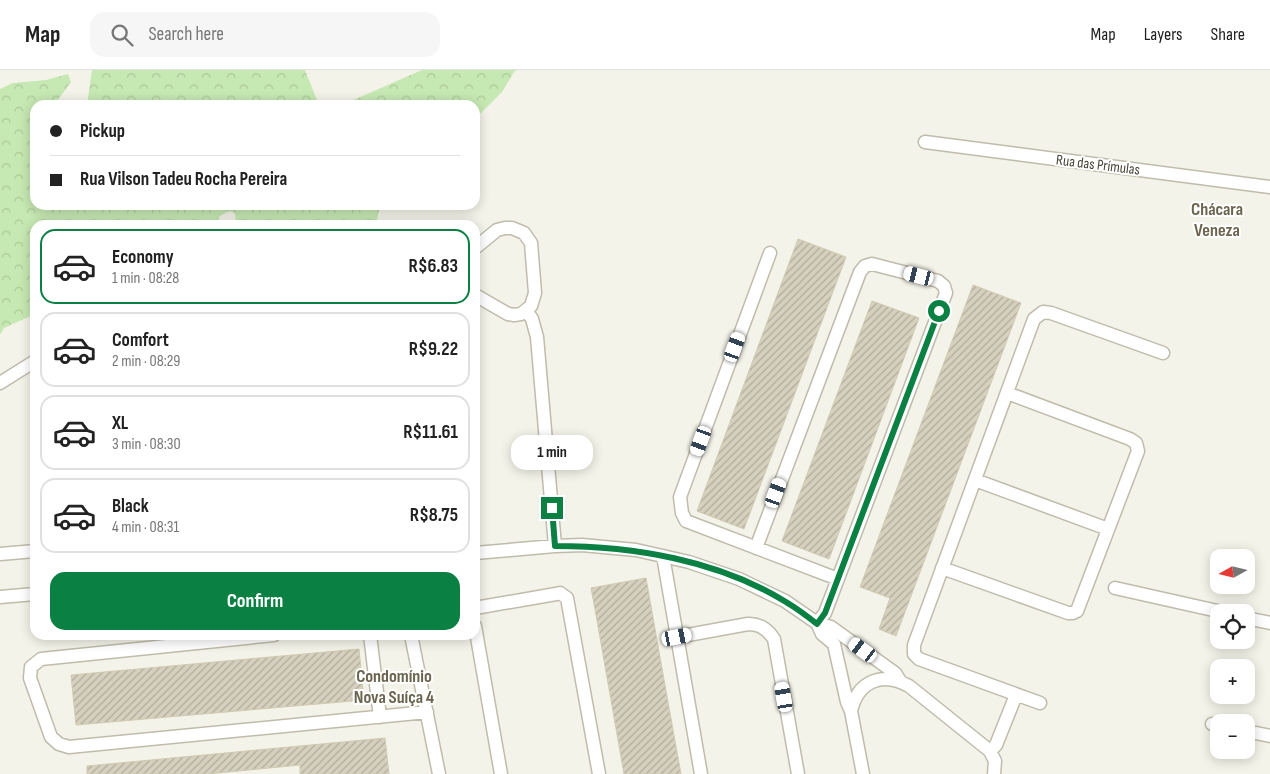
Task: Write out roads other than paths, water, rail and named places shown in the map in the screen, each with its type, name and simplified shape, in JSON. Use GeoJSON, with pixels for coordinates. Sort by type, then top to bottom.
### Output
{"type":"FeatureCollection","features":[{"type":"Feature","properties":{"kind":"street","name":"Rua das Prímulas"},"geometry":{"type":"LineString","coordinates":[[925,142],[1270,187]]}},
{"type":"Feature","properties":{"kind":"street"},"geometry":{"type":"LineString","coordinates":[[480,244],[497,230],[504,228],[519,230],[528,238],[531,244],[536,293],[531,306],[521,314],[508,314],[480,298]]}},
{"type":"Feature","properties":{"kind":"street"},"geometry":{"type":"LineString","coordinates":[[770,253],[680,497],[682,513],[686,521],[838,580]]}},
{"type":"Feature","properties":{"kind":"street"},"geometry":{"type":"LineString","coordinates":[[756,548],[860,272],[865,266],[872,264],[938,281],[944,286],[946,293],[838,580],[825,613],[817,624]]}},
{"type":"Feature","properties":{"kind":"street"},"geometry":{"type":"LineString","coordinates":[[526,310],[532,319],[537,337],[555,546]]}},
{"type":"Feature","properties":{"kind":"street"},"geometry":{"type":"LineString","coordinates":[[1040,703],[919,659],[914,654],[914,646],[1034,319],[1043,312],[1051,312],[1163,353]]}},
{"type":"Feature","properties":{"kind":"street"},"geometry":{"type":"LineString","coordinates":[[0,383],[30,363]]}},
{"type":"Feature","properties":{"kind":"street"},"geometry":{"type":"LineString","coordinates":[[942,568],[1068,613],[1073,613],[1077,610],[1138,451],[1136,443],[1130,439],[1007,392]]}},
{"type":"Feature","properties":{"kind":"street"},"geometry":{"type":"LineString","coordinates":[[975,480],[1108,529]]}},
{"type":"Feature","properties":{"kind":"street"},"geometry":{"type":"LineString","coordinates":[[480,553],[555,546],[609,547],[663,556],[698,565],[739,579],[785,601],[817,624],[831,627],[895,673],[900,681],[990,750],[995,761],[994,774]]}},
{"type":"Feature","properties":{"kind":"street"},"geometry":{"type":"LineString","coordinates":[[0,554],[30,551]]}},
{"type":"Feature","properties":{"kind":"street"},"geometry":{"type":"LineString","coordinates":[[663,556],[701,774]]}},
{"type":"Feature","properties":{"kind":"street"},"geometry":{"type":"LineString","coordinates":[[1115,588],[1210,609]]}},
{"type":"Feature","properties":{"kind":"street"},"geometry":{"type":"LineString","coordinates":[[0,592],[0,597],[30,594]]}},
{"type":"Feature","properties":{"kind":"street"},"geometry":{"type":"LineString","coordinates":[[480,607],[556,594],[564,595],[567,598],[599,774]]}},
{"type":"Feature","properties":{"kind":"street"},"geometry":{"type":"LineString","coordinates":[[1255,620],[1270,624]]}},
{"type":"Feature","properties":{"kind":"street"},"geometry":{"type":"LineString","coordinates":[[677,637],[748,624],[759,625],[770,633],[774,639],[798,774]]}},
{"type":"Feature","properties":{"kind":"street"},"geometry":{"type":"LineString","coordinates":[[817,624],[822,634],[834,644],[847,702],[851,711],[863,774]]}},
{"type":"Feature","properties":{"kind":"street"},"geometry":{"type":"LineString","coordinates":[[225,640],[41,659],[34,664],[29,674],[51,737],[59,744],[69,747],[427,712]]}},
{"type":"Feature","properties":{"kind":"street"},"geometry":{"type":"LineString","coordinates":[[371,640],[380,717]]}},
{"type":"Feature","properties":{"kind":"street"},"geometry":{"type":"LineString","coordinates":[[412,640],[439,774]]}},
{"type":"Feature","properties":{"kind":"street"},"geometry":{"type":"LineString","coordinates":[[477,640],[501,774]]}},
{"type":"Feature","properties":{"kind":"street"},"geometry":{"type":"LineString","coordinates":[[851,711],[857,694],[871,682],[880,679],[900,681]]}},
{"type":"Feature","properties":{"kind":"street"},"geometry":{"type":"LineString","coordinates":[[990,750],[996,746],[1016,695]]}},
{"type":"Feature","properties":{"kind":"street"},"geometry":{"type":"LineString","coordinates":[[1255,733],[1270,736]]}},
{"type":"Feature","properties":{"kind":"district","name":"Chácara Veneza"},"geometry":{"type":"Point","coordinates":[1217,219]}},
{"type":"Feature","properties":{"kind":"district","name":"Condomínio Nova Suíça 4"},"geometry":{"type":"Point","coordinates":[394,686]}}]}
